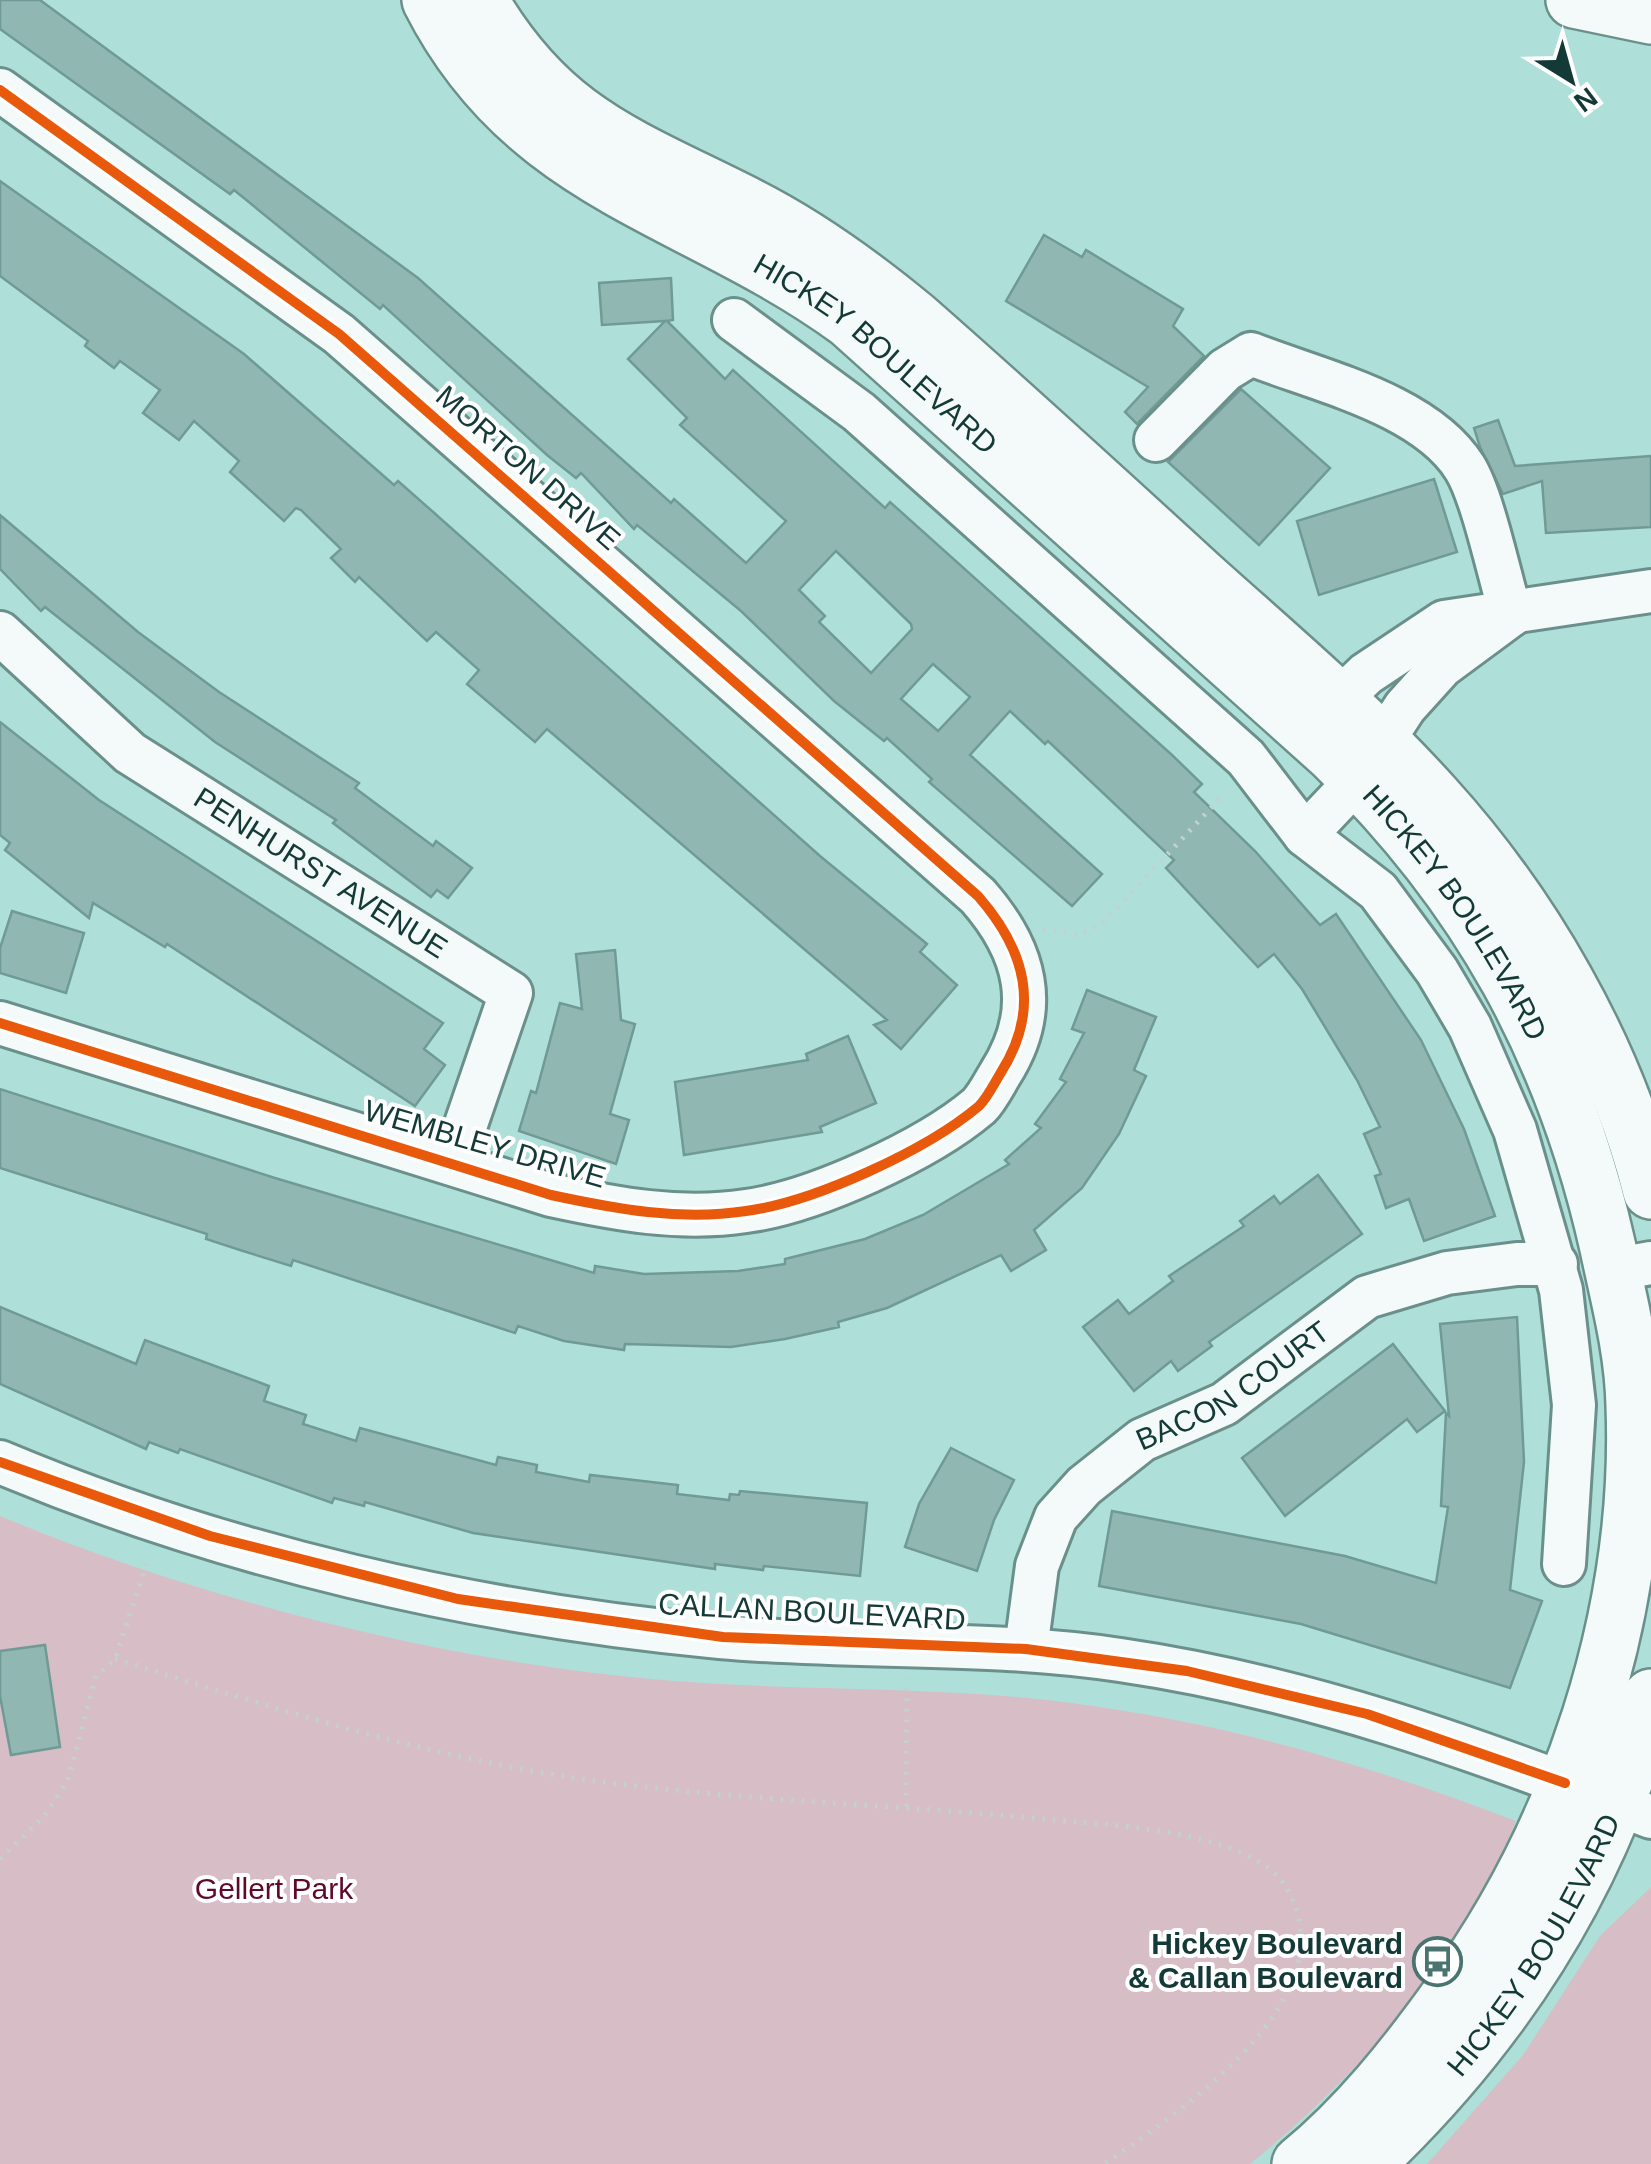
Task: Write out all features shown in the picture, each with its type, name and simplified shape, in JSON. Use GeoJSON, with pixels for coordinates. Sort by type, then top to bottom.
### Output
{"type":"FeatureCollection","features":[{"type":"Feature","properties":{"kind":"main road","name":"HICKEY BOULEVARD"},"geometry":{"type":"LineString","coordinates":[[430,0],[467,61],[534,134],[589,175],[752,256],[849,320],[1370,761],[1467,836],[1551,960],[1612,1076],[1651,1191]]}},
{"type":"Feature","properties":{"kind":"main road","name":"HICKEY BOULEVARD"},"geometry":{"type":"LineString","coordinates":[[480,0],[528,68],[605,134],[778,221],[900,306],[1338,700],[1370,761],[1520,996],[1570,1119],[1635,1293],[1634,1406],[1626,1540],[1602,1674],[1566,1783],[1512,1897],[1458,1983],[1354,2114],[1300,2164]]}},
{"type":"Feature","properties":{"kind":"main road"},"geometry":{"type":"LineString","coordinates":[[1574,0],[1651,16]]}},
{"type":"Feature","properties":{"kind":"main road","name":"HICKEY BOULEVARD"},"geometry":{"type":"LineString","coordinates":[[1366,2164],[1458,2067],[1529,1976],[1580,1887],[1634,1810],[1651,1697]]}},
{"type":"Feature","properties":{"kind":"street","name":"MORTON DRIVE"},"geometry":{"type":"LineString","coordinates":[[0,90],[339,334],[996,917]]}},
{"type":"Feature","properties":{"kind":"street","name":"HICKEY BOULEVARD"},"geometry":{"type":"LineString","coordinates":[[734,320],[859,412],[1252,765],[1305,835],[1369,881],[1408,929],[1455,1000],[1515,1130],[1556,1264],[1570,1344],[1574,1405],[1564,1564]]}},
{"type":"Feature","properties":{"kind":"street"},"geometry":{"type":"LineString","coordinates":[[1156,440],[1224,370],[1252,354],[1416,419],[1445,442],[1467,471],[1511,615]]}},
{"type":"Feature","properties":{"kind":"street"},"geometry":{"type":"LineString","coordinates":[[1338,700],[1366,674],[1444,622],[1511,615],[1651,591]]}},
{"type":"Feature","properties":{"kind":"street"},"geometry":{"type":"LineString","coordinates":[[1305,835],[1370,761],[1405,708],[1442,666],[1511,615]]}},
{"type":"Feature","properties":{"kind":"street","name":"PENHURST AVENUE"},"geometry":{"type":"LineString","coordinates":[[0,633],[130,753],[511,993],[453,1162]]}},
{"type":"Feature","properties":{"kind":"street","name":"WEMBLEY DRIVE"},"geometry":{"type":"LineString","coordinates":[[0,1023],[551,1195],[645,1214],[747,1212],[868,1175],[981,1104],[1016,1048],[1026,1005],[1016,952],[996,917]]}},
{"type":"Feature","properties":{"kind":"street","name":"BACON COURT"},"geometry":{"type":"LineString","coordinates":[[1026,1649],[1038,1566],[1056,1517],[1084,1486],[1142,1440],[1224,1404],[1367,1297],[1447,1273],[1517,1264],[1556,1264]]}},
{"type":"Feature","properties":{"kind":"street","name":"CALLAN BOULEVARD"},"geometry":{"type":"LineString","coordinates":[[0,1462],[160,1520],[324,1568],[553,1615],[723,1637],[1026,1649],[1187,1671],[1294,1694],[1436,1735],[1634,1810]]}},
{"type":"Feature","properties":{"kind":"path"},"geometry":{"type":"LineString","coordinates":[[996,917],[1062,932],[1090,933],[1252,765]]}},
{"type":"Feature","properties":{"kind":"path"},"geometry":{"type":"LineString","coordinates":[[0,1859],[45,1814],[68,1780],[96,1676],[115,1659],[160,1520]]}},
{"type":"Feature","properties":{"kind":"path"},"geometry":{"type":"LineString","coordinates":[[906,1806],[907,1643]]}},
{"type":"Feature","properties":{"kind":"path"},"geometry":{"type":"LineString","coordinates":[[115,1659],[375,1738],[462,1758],[606,1782],[1127,1827],[1216,1844],[1270,1869],[1294,1902],[1302,1936],[1300,1961],[1270,2022],[1229,2065],[1168,2118],[1104,2164]]}},
{"type":"Feature","properties":{"kind":"green space","name":"Gellert Park"},"geometry":{"type":"Polygon","coordinates":[[[0,1516],[78,1547],[244,1601],[418,1644],[590,1673],[760,1686],[1017,1697],[1146,1714],[1333,1759],[1516,1821],[1468,1919],[1405,2009],[1332,2091],[1250,2164],[0,2164],[0,1516]]]}},
{"type":"Feature","properties":{"kind":"green space"},"geometry":{"type":"Polygon","coordinates":[[[1651,1887],[1651,2164],[1427,2164],[1523,2055],[1600,1936],[1651,1887]]]}},
{"type":"Feature","properties":{"kind":"building"},"geometry":{"type":"Polygon","coordinates":[[[0,0],[40,0],[418,278],[671,503],[674,499],[746,563],[786,521],[680,425],[687,418],[628,359],[665,321],[602,325],[599,283],[671,278],[673,320],[667,321],[725,379],[733,370],[885,508],[890,502],[1172,755],[1202,784],[1194,792],[1255,851],[1320,925],[1336,914],[1421,1040],[1464,1129],[1495,1216],[1424,1241],[1409,1199],[1386,1208],[1375,1176],[1381,1174],[1364,1134],[1380,1127],[1357,1080],[1302,989],[1274,954],[1258,967],[1166,868],[1174,860],[1048,741],[1045,744],[1010,711],[970,755],[1102,874],[1072,906],[929,782],[932,779],[887,738],[884,741],[834,701],[741,611],[637,525],[634,529],[581,473],[576,478],[547,455],[383,305],[380,309],[234,190],[230,194],[0,29],[0,0]],[[836,551],[799,590],[825,616],[819,622],[871,673],[912,629],[911,624],[836,551]],[[933,664],[901,699],[938,731],[970,697],[933,664]]]}},
{"type":"Feature","properties":{"kind":"building"},"geometry":{"type":"Polygon","coordinates":[[[0,181],[244,354],[394,485],[398,481],[820,856],[927,944],[920,952],[957,985],[901,1049],[874,1025],[887,1020],[547,729],[535,742],[467,684],[479,670],[436,632],[427,641],[359,577],[355,582],[331,558],[341,549],[301,510],[296,508],[284,521],[230,472],[239,461],[194,421],[179,440],[143,413],[160,390],[120,361],[114,368],[85,346],[88,341],[0,276],[0,181]]]}},
{"type":"Feature","properties":{"kind":"building"},"geometry":{"type":"Polygon","coordinates":[[[1044,235],[1082,257],[1086,250],[1183,309],[1173,326],[1204,356],[1137,424],[1125,412],[1148,387],[1006,301],[1044,235]]]}},
{"type":"Feature","properties":{"kind":"building"},"geometry":{"type":"Polygon","coordinates":[[[1241,389],[1330,468],[1259,545],[1168,462],[1241,389]]]}},
{"type":"Feature","properties":{"kind":"building"},"geometry":{"type":"Polygon","coordinates":[[[1498,420],[1515,466],[1651,456],[1651,527],[1546,533],[1542,481],[1503,494],[1480,447],[1474,428],[1498,420]]]}},
{"type":"Feature","properties":{"kind":"building"},"geometry":{"type":"Polygon","coordinates":[[[1434,479],[1457,552],[1319,595],[1297,521],[1434,479]]]}},
{"type":"Feature","properties":{"kind":"building"},"geometry":{"type":"Polygon","coordinates":[[[0,515],[138,632],[219,692],[359,783],[355,788],[433,846],[436,841],[472,868],[448,898],[437,890],[431,897],[333,823],[336,820],[215,742],[45,607],[41,611],[0,569],[0,515]]]}},
{"type":"Feature","properties":{"kind":"building"},"geometry":{"type":"Polygon","coordinates":[[[0,722],[99,800],[443,1023],[424,1049],[445,1065],[415,1106],[167,944],[165,947],[93,903],[89,918],[5,850],[10,843],[0,835],[0,722]]]}},
{"type":"Feature","properties":{"kind":"building"},"geometry":{"type":"Polygon","coordinates":[[[12,911],[84,933],[66,993],[0,973],[0,948],[12,911]]]}},
{"type":"Feature","properties":{"kind":"building"},"geometry":{"type":"Polygon","coordinates":[[[615,950],[621,1020],[635,1024],[610,1114],[629,1120],[616,1164],[519,1131],[531,1091],[536,1093],[560,1003],[582,1009],[576,954],[615,950]]]}},
{"type":"Feature","properties":{"kind":"building"},"geometry":{"type":"Polygon","coordinates":[[[1087,990],[1156,1017],[1134,1070],[1146,1076],[1119,1134],[1082,1188],[1034,1230],[1046,1250],[1011,1271],[1001,1255],[887,1308],[838,1322],[839,1327],[785,1339],[731,1347],[625,1344],[624,1350],[564,1341],[518,1326],[515,1333],[293,1260],[291,1266],[243,1251],[206,1239],[207,1234],[0,1168],[0,1089],[275,1178],[594,1273],[595,1266],[644,1274],[738,1271],[785,1264],[785,1259],[865,1239],[923,1215],[1009,1164],[1005,1160],[1041,1128],[1035,1124],[1066,1082],[1060,1079],[1084,1033],[1072,1029],[1087,990]]]}},
{"type":"Feature","properties":{"kind":"building"},"geometry":{"type":"Polygon","coordinates":[[[848,1036],[876,1103],[820,1127],[822,1132],[684,1155],[675,1082],[808,1060],[806,1054],[848,1036]]]}},
{"type":"Feature","properties":{"kind":"building"},"geometry":{"type":"Polygon","coordinates":[[[1318,1175],[1362,1234],[1209,1342],[1212,1346],[1178,1371],[1171,1361],[1134,1391],[1083,1327],[1118,1300],[1129,1314],[1173,1281],[1169,1276],[1244,1226],[1240,1221],[1274,1196],[1280,1204],[1318,1175]]]}},
{"type":"Feature","properties":{"kind":"building"},"geometry":{"type":"Polygon","coordinates":[[[0,1307],[136,1364],[145,1340],[269,1386],[264,1401],[306,1415],[303,1424],[356,1441],[360,1428],[496,1465],[498,1457],[537,1465],[536,1472],[589,1482],[590,1475],[678,1485],[677,1494],[729,1500],[730,1494],[739,1495],[740,1491],[867,1503],[860,1576],[764,1566],[763,1570],[715,1564],[715,1569],[473,1533],[365,1502],[364,1506],[334,1498],[332,1503],[180,1449],[178,1453],[149,1442],[146,1449],[0,1384],[0,1307]]]}},
{"type":"Feature","properties":{"kind":"building"},"geometry":{"type":"Polygon","coordinates":[[[1517,1317],[1524,1462],[1510,1590],[1542,1601],[1510,1688],[1301,1624],[1099,1586],[1112,1511],[1345,1556],[1436,1583],[1448,1507],[1441,1506],[1446,1413],[1449,1416],[1440,1324],[1517,1317]]]}},
{"type":"Feature","properties":{"kind":"building"},"geometry":{"type":"Polygon","coordinates":[[[1393,1344],[1445,1411],[1417,1432],[1407,1419],[1285,1516],[1242,1458],[1393,1344]]]}},
{"type":"Feature","properties":{"kind":"building"},"geometry":{"type":"Polygon","coordinates":[[[951,1448],[1014,1480],[994,1520],[977,1571],[905,1547],[919,1504],[951,1448]]]}},
{"type":"Feature","properties":{"kind":"building"},"geometry":{"type":"Polygon","coordinates":[[[45,1645],[60,1747],[11,1755],[0,1696],[0,1651],[45,1645]]]}},
{"type":"Feature","properties":{"kind":"cycle path"},"geometry":{"type":"LineString","coordinates":[[0,90],[339,334],[978,896],[1008,938],[1023,982],[1024,1004],[1021,1027],[1000,1074],[982,1103],[957,1123],[869,1172],[804,1197],[746,1211],[697,1215],[624,1209],[551,1195],[0,1023]]}},
{"type":"Feature","properties":{"kind":"cycle path"},"geometry":{"type":"LineString","coordinates":[[0,1462],[210,1536],[458,1599],[723,1637],[1026,1649],[1187,1671],[1367,1714],[1565,1783]]}},
{"type":"Feature","properties":{"kind":"place","name":"Hickey Boulevard & Callan Boulevard"},"geometry":{"type":"Point","coordinates":[1438,1961]}}]}
